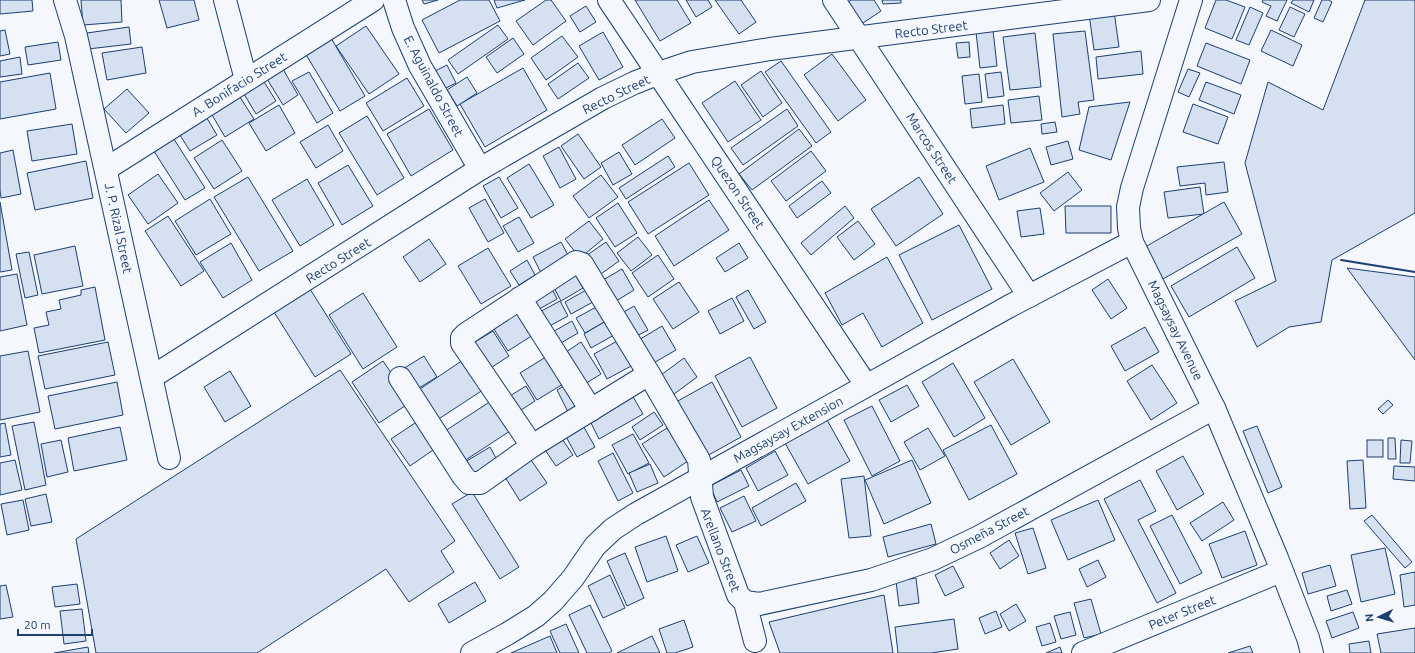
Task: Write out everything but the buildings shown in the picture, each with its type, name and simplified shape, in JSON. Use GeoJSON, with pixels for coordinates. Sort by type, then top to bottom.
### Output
{"type":"FeatureCollection","features":[{"type":"Feature","properties":{"kind":"street","name":"J. P. Rizal Street"},"geometry":{"type":"LineString","coordinates":[[65,0],[76,36],[169,458]]}},
{"type":"Feature","properties":{"kind":"street"},"geometry":{"type":"LineString","coordinates":[[225,0],[246,80]]}},
{"type":"Feature","properties":{"kind":"street","name":"A. Bonifacio Street"},"geometry":{"type":"LineString","coordinates":[[106,169],[373,0]]}},
{"type":"Feature","properties":{"kind":"street","name":"E. Aguinaldo Street"},"geometry":{"type":"LineString","coordinates":[[394,0],[403,28],[420,66],[480,169]]}},
{"type":"Feature","properties":{"kind":"street","name":"Quezon Street"},"geometry":{"type":"LineString","coordinates":[[609,0],[866,385]]}},
{"type":"Feature","properties":{"kind":"street","name":"Marcos Street"},"geometry":{"type":"LineString","coordinates":[[834,0],[1029,296]]}},
{"type":"Feature","properties":{"kind":"street","name":"Recto Street"},"geometry":{"type":"LineString","coordinates":[[152,377],[480,169],[603,98],[659,73],[692,62],[724,55],[1149,0]]}},
{"type":"Feature","properties":{"kind":"street","name":"Magsaysay Avenue"},"geometry":{"type":"LineString","coordinates":[[1191,0],[1131,194],[1128,207],[1129,228],[1132,242],[1214,408],[1282,571],[1308,638],[1312,653]]}},
{"type":"Feature","properties":{"kind":"street","name":"Magsaysay Extension"},"geometry":{"type":"LineString","coordinates":[[472,653],[536,616],[563,590],[595,546],[613,529],[636,514],[866,385],[1029,296],[1132,242]]}},
{"type":"Feature","properties":{"kind":"street","name":"Arellano Street"},"geometry":{"type":"LineString","coordinates":[[520,298],[576,262],[582,264],[699,460],[702,497],[738,595],[745,602],[755,641]]}},
{"type":"Feature","properties":{"kind":"street"},"geometry":{"type":"LineString","coordinates":[[532,446],[462,343],[462,338],[466,334],[520,298],[591,410]]}},
{"type":"Feature","properties":{"kind":"street"},"geometry":{"type":"LineString","coordinates":[[400,378],[463,476],[469,483],[480,483],[532,446],[649,374]]}},
{"type":"Feature","properties":{"kind":"street","name":"Osmeña Street"},"geometry":{"type":"LineString","coordinates":[[745,602],[759,604],[871,580],[932,559],[978,537],[1214,408]]}},
{"type":"Feature","properties":{"kind":"street","name":"Peter Street"},"geometry":{"type":"LineString","coordinates":[[1083,653],[1282,571]]}},
{"type":"Feature","properties":{"kind":"wall"},"geometry":{"type":"LineString","coordinates":[[1341,260],[1415,272]]}}]}
